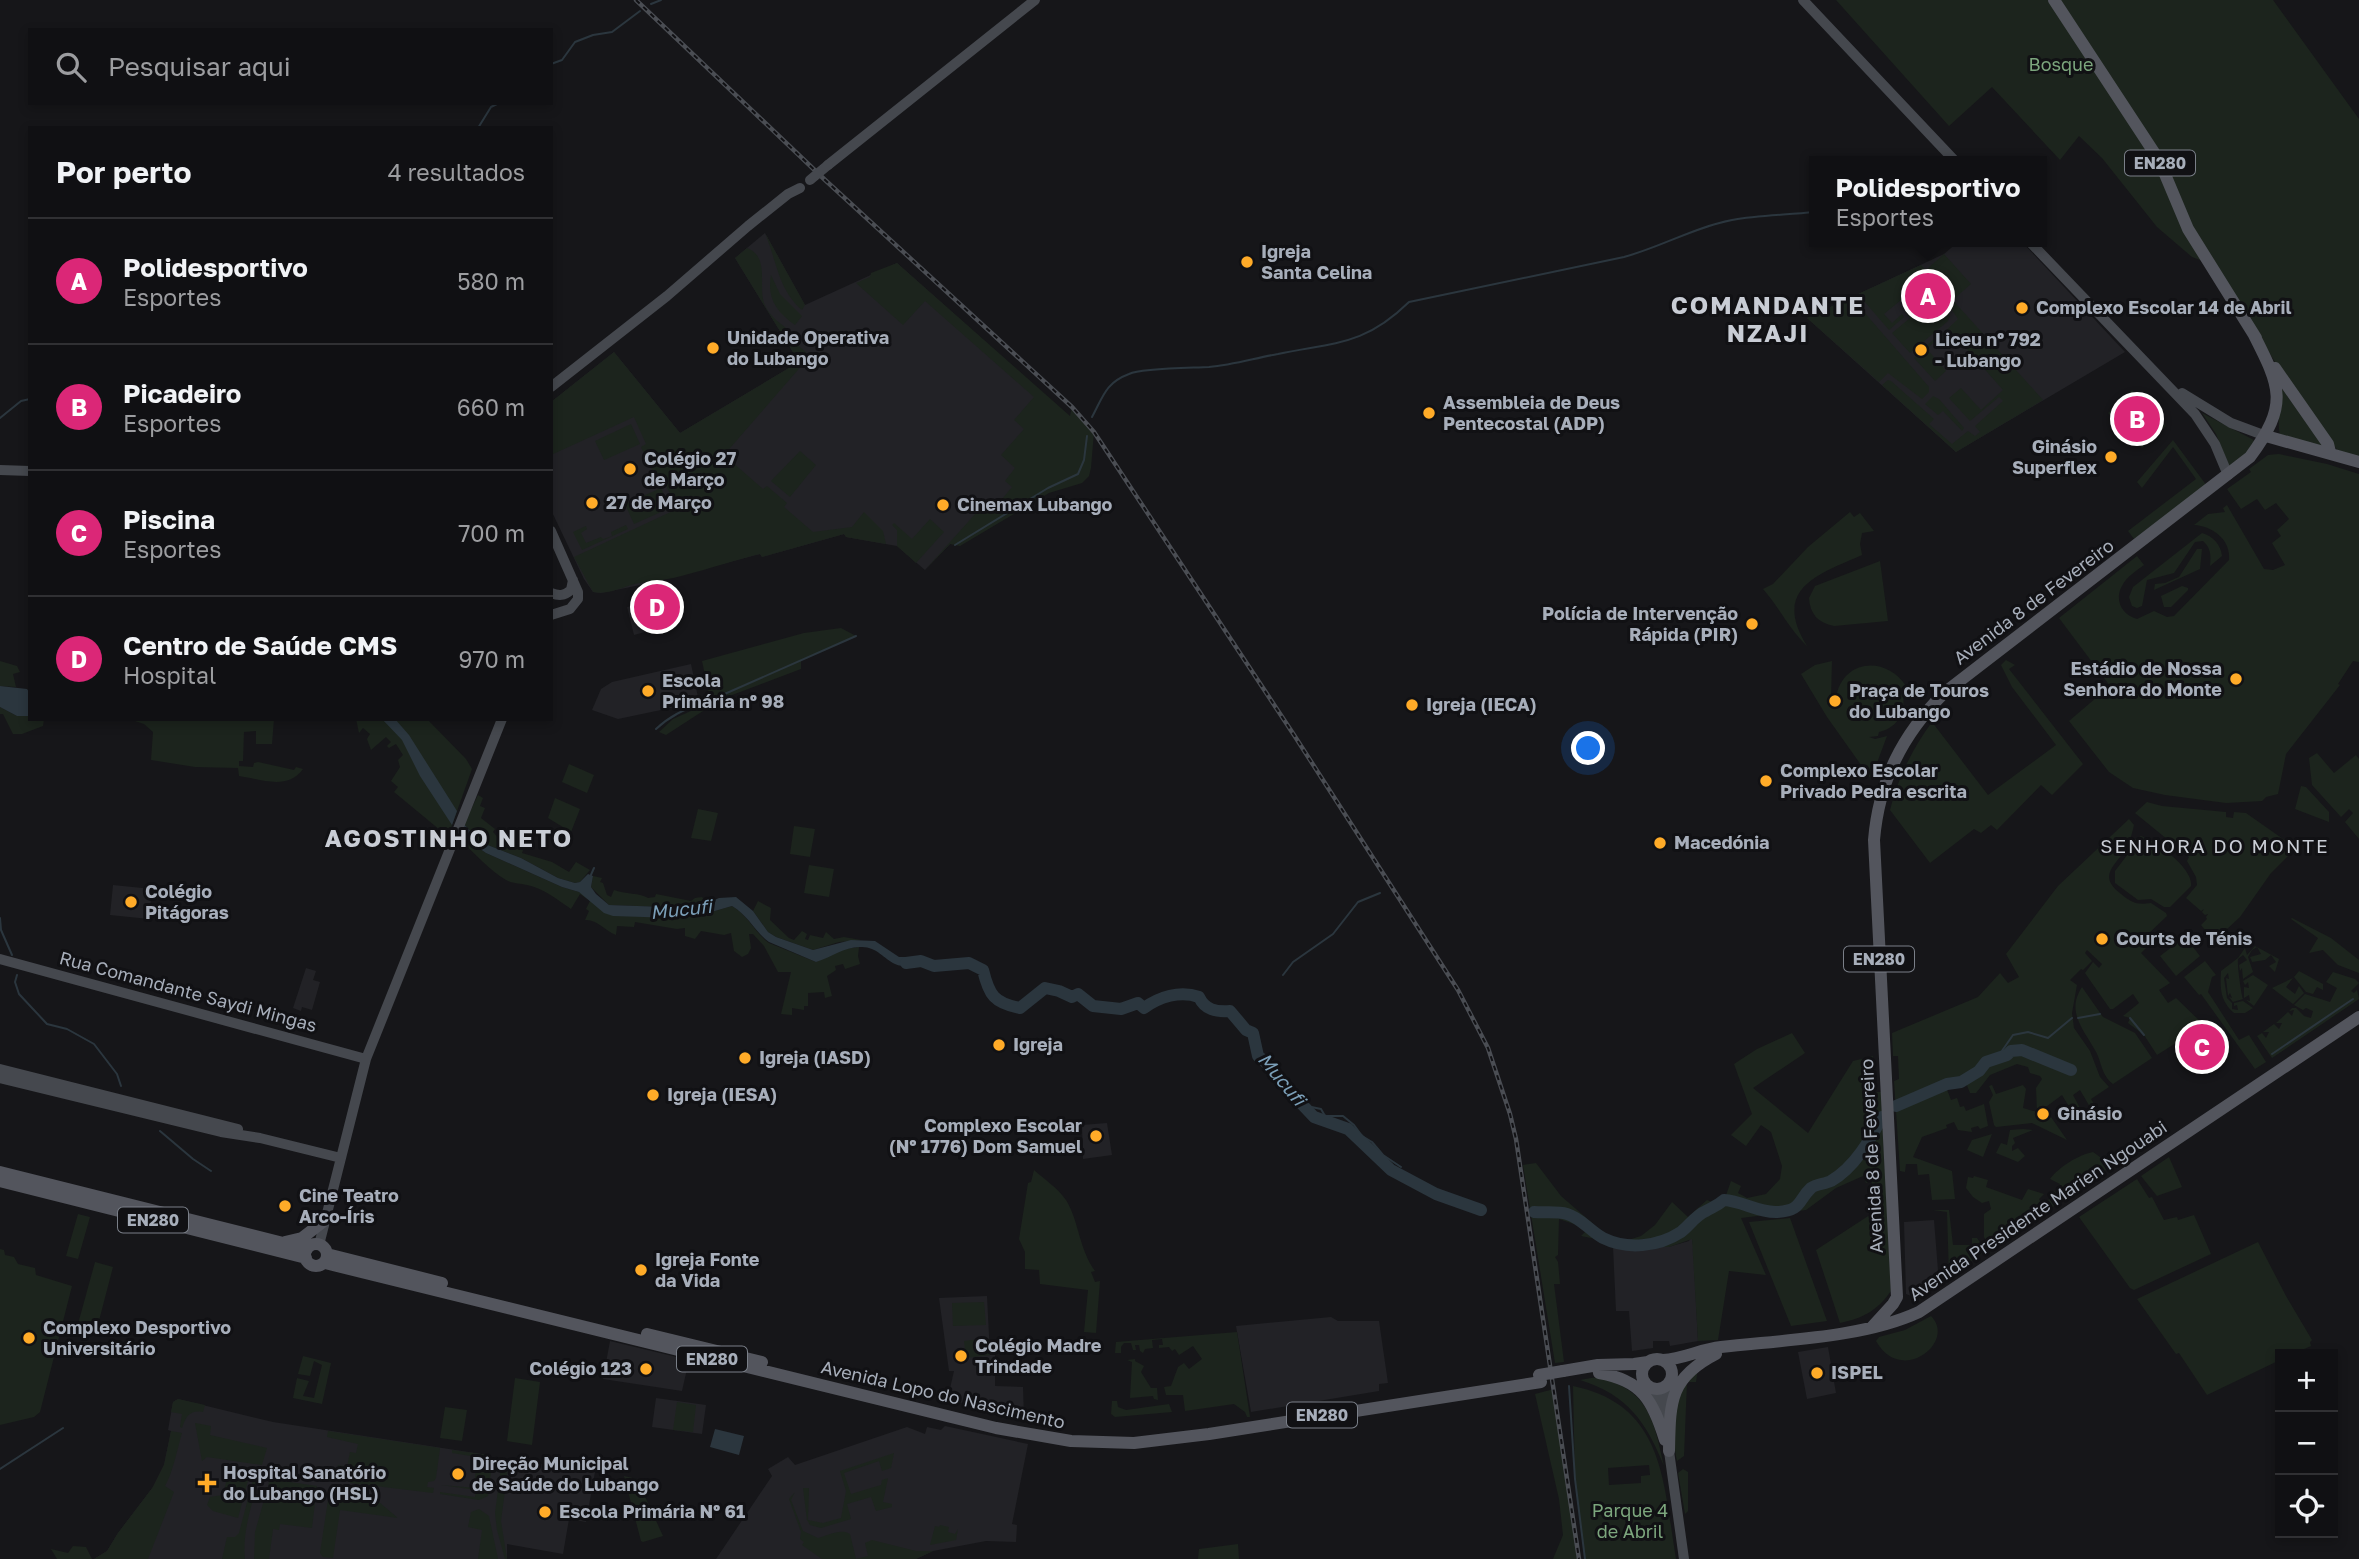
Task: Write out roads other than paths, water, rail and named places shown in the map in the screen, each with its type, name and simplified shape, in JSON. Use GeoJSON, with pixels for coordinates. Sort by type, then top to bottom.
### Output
{"type":"FeatureCollection","features":[{"type":"Feature","properties":{"kind":"main road","name":"EN280"},"geometry":{"type":"LineString","coordinates":[[2054,0],[2159,160],[2188,229],[2253,333],[2328,444],[2330,452]]}},
{"type":"Feature","properties":{"kind":"main road","name":"EN280"},"geometry":{"type":"LineString","coordinates":[[2253,333],[2277,386],[2275,417],[2266,436],[2359,462]]}},
{"type":"Feature","properties":{"kind":"main road","name":"Avenida 8 de Fevereiro"},"geometry":{"type":"LineString","coordinates":[[1872,1327],[1893,1304],[1897,1291],[1874,851],[1876,818],[1888,772],[1912,731],[1944,693],[2228,475],[2250,457],[2266,436]]}},
{"type":"Feature","properties":{"kind":"main road","name":"EN280"},"geometry":{"type":"LineString","coordinates":[[2250,457],[2266,446],[2291,444]]}},
{"type":"Feature","properties":{"kind":"main road","name":"Avenida Presidente Marien Ngouabi"},"geometry":{"type":"LineString","coordinates":[[1663,1360],[1720,1347],[1770,1343],[1894,1323],[1919,1312],[2359,1017]]}},
{"type":"Feature","properties":{"kind":"main road","name":"EN280"},"geometry":{"type":"LineString","coordinates":[[0,1172],[276,1241],[317,1254]]}},
{"type":"Feature","properties":{"kind":"main road","name":"EN280"},"geometry":{"type":"LineString","coordinates":[[0,1181],[317,1254]]}},
{"type":"Feature","properties":{"kind":"main road"},"geometry":{"type":"LineString","coordinates":[[276,1241],[302,1238],[324,1222]]}},
{"type":"Feature","properties":{"kind":"main road","name":"Avenida Lopo do Nascimento"},"geometry":{"type":"LineString","coordinates":[[317,1254],[996,1421],[1072,1434],[1115,1437],[1144,1435],[1564,1375],[1620,1373],[1647,1384]]}},
{"type":"Feature","properties":{"kind":"main road"},"geometry":{"type":"LineString","coordinates":[[1671,1380],[1671,1369],[1663,1360],[1648,1362],[1643,1374],[1647,1384],[1662,1388],[1671,1380],[1686,1363],[1770,1343]]}},
{"type":"Feature","properties":{"kind":"main road"},"geometry":{"type":"LineString","coordinates":[[1669,1451],[1670,1407],[1677,1387],[1690,1369],[1716,1354]]}},
{"type":"Feature","properties":{"kind":"main road","name":"Avenida Lopo do Nascimento"},"geometry":{"type":"LineString","coordinates":[[1564,1375],[1598,1365],[1648,1362]]}},
{"type":"Feature","properties":{"kind":"main road"},"geometry":{"type":"LineString","coordinates":[[1599,1373],[1623,1378],[1642,1391],[1658,1418],[1669,1451]]}},
{"type":"Feature","properties":{"kind":"street"},"geometry":{"type":"LineString","coordinates":[[553,385],[719,257],[828,165],[1035,0]]}},
{"type":"Feature","properties":{"kind":"street"},"geometry":{"type":"LineString","coordinates":[[1803,0],[1950,156]]}},
{"type":"Feature","properties":{"kind":"street"},"geometry":{"type":"LineString","coordinates":[[2035,247],[2184,402],[2206,429],[2228,475]]}},
{"type":"Feature","properties":{"kind":"street"},"geometry":{"type":"LineString","coordinates":[[2160,378],[2231,424],[2266,436]]}},
{"type":"Feature","properties":{"kind":"street"},"geometry":{"type":"LineString","coordinates":[[0,470],[28,471]]}},
{"type":"Feature","properties":{"kind":"street"},"geometry":{"type":"LineString","coordinates":[[553,535],[578,592],[578,599],[570,609],[553,614]]}},
{"type":"Feature","properties":{"kind":"street"},"geometry":{"type":"LineString","coordinates":[[553,595],[567,594],[571,590],[573,577]]}},
{"type":"Feature","properties":{"kind":"street"},"geometry":{"type":"LineString","coordinates":[[553,598],[556,603],[570,609]]}},
{"type":"Feature","properties":{"kind":"street"},"geometry":{"type":"LineString","coordinates":[[317,1254],[366,1059],[501,721]]}},
{"type":"Feature","properties":{"kind":"street","name":"Rua Comandante Saydi Mingas"},"geometry":{"type":"LineString","coordinates":[[0,959],[366,1059]]}},
{"type":"Feature","properties":{"kind":"street"},"geometry":{"type":"LineString","coordinates":[[0,1069],[223,1125],[260,1138]]}},
{"type":"Feature","properties":{"kind":"street"},"geometry":{"type":"LineString","coordinates":[[0,1078],[341,1158]]}},
{"type":"Feature","properties":{"kind":"street"},"geometry":{"type":"LineString","coordinates":[[1664,1423],[1663,1402],[1671,1380]]}},
{"type":"Feature","properties":{"kind":"street"},"geometry":{"type":"LineString","coordinates":[[1647,1384],[1655,1394],[1664,1423],[1684,1559]]}},
{"type":"Feature","properties":{"kind":"water"},"geometry":{"type":"Polygon","coordinates":[[[0,686],[28,690],[28,716],[17,716],[0,707],[0,686]]]}},
{"type":"Feature","properties":{"kind":"water"},"geometry":{"type":"Polygon","coordinates":[[[384,721],[397,721],[409,735],[457,811],[452,825],[420,776],[402,740],[384,721]]]}},
{"type":"Feature","properties":{"kind":"water"},"geometry":{"type":"Polygon","coordinates":[[[464,824],[480,842],[521,858],[558,878],[575,883],[588,874],[593,876],[591,887],[609,905],[666,907],[736,897],[753,911],[768,932],[776,937],[813,950],[851,940],[875,941],[899,957],[922,957],[923,965],[898,965],[872,949],[862,947],[844,950],[816,962],[769,942],[732,906],[674,918],[613,916],[604,913],[579,892],[486,853],[461,836],[464,824]]]}},
{"type":"Feature","properties":{"kind":"water"},"geometry":{"type":"Polygon","coordinates":[[[715,1429],[744,1436],[739,1455],[710,1447],[715,1429]]]}},
{"type":"Feature","properties":{"kind":"waterway"},"geometry":{"type":"LineString","coordinates":[[651,4],[661,0]]}},
{"type":"Feature","properties":{"kind":"waterway"},"geometry":{"type":"LineString","coordinates":[[553,63],[562,60],[575,42],[612,32],[640,11]]}},
{"type":"Feature","properties":{"kind":"waterway"},"geometry":{"type":"LineString","coordinates":[[479,126],[495,105]]}},
{"type":"Feature","properties":{"kind":"waterway"},"geometry":{"type":"LineString","coordinates":[[1092,417],[1110,386],[1135,372],[1218,366],[1333,344],[1363,335],[1378,327],[1409,302],[1624,257],[1705,227],[1732,220],[1809,212]]}},
{"type":"Feature","properties":{"kind":"waterway"},"geometry":{"type":"LineString","coordinates":[[0,418],[21,401],[28,399]]}},
{"type":"Feature","properties":{"kind":"waterway"},"geometry":{"type":"LineString","coordinates":[[955,545],[1048,488],[1078,474],[1084,460],[1087,436]]}},
{"type":"Feature","properties":{"kind":"waterway"},"geometry":{"type":"LineString","coordinates":[[711,700],[856,636]]}},
{"type":"Feature","properties":{"kind":"waterway"},"geometry":{"type":"LineString","coordinates":[[656,729],[666,720],[702,703]]}},
{"type":"Feature","properties":{"kind":"waterway"},"geometry":{"type":"LineString","coordinates":[[590,877],[594,868]]}},
{"type":"Feature","properties":{"kind":"waterway"},"geometry":{"type":"LineString","coordinates":[[1283,975],[1293,962],[1333,934],[1358,902],[1380,893]]}},
{"type":"Feature","properties":{"kind":"waterway"},"geometry":{"type":"LineString","coordinates":[[0,918],[1,930],[12,955]]}},
{"type":"Feature","properties":{"kind":"waterway","name":"Mucufi"},"geometry":{"type":"LineString","coordinates":[[906,963],[921,961],[934,966],[969,963],[983,970],[990,992],[998,1000],[1020,1008],[1045,988],[1072,997],[1078,994],[1093,1006],[1121,1009],[1138,1003],[1144,1008],[1163,998],[1177,995],[1199,997],[1204,1005],[1212,1009],[1230,1011],[1246,1030],[1253,1033],[1258,1056],[1314,1117],[1348,1129],[1391,1170],[1436,1194],[1481,1210]]}},
{"type":"Feature","properties":{"kind":"waterway"},"geometry":{"type":"LineString","coordinates":[[17,975],[15,982],[19,994],[47,1024],[67,1029],[94,1044],[117,1074],[121,1086]]}},
{"type":"Feature","properties":{"kind":"waterway"},"geometry":{"type":"LineString","coordinates":[[2272,1054],[2353,999]]}},
{"type":"Feature","properties":{"kind":"waterway"},"geometry":{"type":"LineString","coordinates":[[2078,1018],[2100,1014]]}},
{"type":"Feature","properties":{"kind":"waterway"},"geometry":{"type":"LineString","coordinates":[[1997,1058],[2013,1035],[2028,1032],[2048,1038],[2072,1018]]}},
{"type":"Feature","properties":{"kind":"waterway"},"geometry":{"type":"LineString","coordinates":[[2130,1018],[2144,1035]]}},
{"type":"Feature","properties":{"kind":"waterway","name":"Mucufi"},"geometry":{"type":"LineString","coordinates":[[1896,1106],[1947,1084],[1961,1082],[1979,1071],[1986,1062],[2011,1051],[2022,1050],[2071,1070]]}},
{"type":"Feature","properties":{"kind":"waterway"},"geometry":{"type":"LineString","coordinates":[[1302,1105],[1321,1109],[1325,1116],[1343,1116],[1383,1155],[1401,1167]]}},
{"type":"Feature","properties":{"kind":"waterway","name":"Mucufi"},"geometry":{"type":"LineString","coordinates":[[1534,1212],[1567,1214],[1612,1242],[1642,1245],[1672,1237],[1699,1215],[1724,1200],[1764,1211],[1791,1210],[1811,1188],[1831,1181],[1855,1161],[1882,1117]]}},
{"type":"Feature","properties":{"kind":"waterway"},"geometry":{"type":"LineString","coordinates":[[160,1131],[211,1171]]}},
{"type":"Feature","properties":{"kind":"waterway"},"geometry":{"type":"LineString","coordinates":[[1569,1386],[1575,1479],[1585,1559]]}},
{"type":"Feature","properties":{"kind":"waterway"},"geometry":{"type":"LineString","coordinates":[[0,1469],[63,1428]]}},
{"type":"Feature","properties":{"kind":"railway"},"geometry":{"type":"LineString","coordinates":[[636,0],[824,179],[1072,407],[1094,432],[1458,990],[1488,1048],[1516,1139],[1579,1559]]}},
{"type":"Feature","properties":{"kind":"place","name":"Igreja Santa Celina"},"geometry":{"type":"Point","coordinates":[1247,262]}},
{"type":"Feature","properties":{"kind":"place","name":"Polidesportivo"},"geometry":{"type":"Point","coordinates":[1928,296]}},
{"type":"Feature","properties":{"kind":"place","name":"Complexo Escolar 14 de Abril"},"geometry":{"type":"Point","coordinates":[2022,308]}},
{"type":"Feature","properties":{"kind":"place","name":"Unidade Operativa do Lubango"},"geometry":{"type":"Point","coordinates":[713,348]}},
{"type":"Feature","properties":{"kind":"place","name":"Liceu nº 792 - Lubango"},"geometry":{"type":"Point","coordinates":[1921,350]}},
{"type":"Feature","properties":{"kind":"place","name":"Assembleia de Deus Pentecostal (ADP)"},"geometry":{"type":"Point","coordinates":[1429,413]}},
{"type":"Feature","properties":{"kind":"place","name":"Picadeiro"},"geometry":{"type":"Point","coordinates":[2137,419]}},
{"type":"Feature","properties":{"kind":"place","name":"Ginásio Superflex"},"geometry":{"type":"Point","coordinates":[2111,457]}},
{"type":"Feature","properties":{"kind":"place","name":"Colégio 27 de Março"},"geometry":{"type":"Point","coordinates":[630,469]}},
{"type":"Feature","properties":{"kind":"place","name":"27 de Março"},"geometry":{"type":"Point","coordinates":[592,503]}},
{"type":"Feature","properties":{"kind":"place","name":"Cinemax Lubango"},"geometry":{"type":"Point","coordinates":[943,505]}},
{"type":"Feature","properties":{"kind":"place","name":"Centro de Saúde CMS"},"geometry":{"type":"Point","coordinates":[657,607]}},
{"type":"Feature","properties":{"kind":"place","name":"Polícia de Intervenção Rápida (PIR)"},"geometry":{"type":"Point","coordinates":[1752,624]}},
{"type":"Feature","properties":{"kind":"place","name":"Estádio de Nossa Senhora do Monte"},"geometry":{"type":"Point","coordinates":[2236,679]}},
{"type":"Feature","properties":{"kind":"place","name":"Escola Primária nº 98"},"geometry":{"type":"Point","coordinates":[648,691]}},
{"type":"Feature","properties":{"kind":"place","name":"Praça de Touros do Lubango"},"geometry":{"type":"Point","coordinates":[1835,701]}},
{"type":"Feature","properties":{"kind":"place","name":"Igreja (IECA)"},"geometry":{"type":"Point","coordinates":[1412,705]}},
{"type":"Feature","properties":{"kind":"place","name":"Complexo Escolar Privado Pedra escrita"},"geometry":{"type":"Point","coordinates":[1766,781]}},
{"type":"Feature","properties":{"kind":"place","name":"Macedónia"},"geometry":{"type":"Point","coordinates":[1660,843]}},
{"type":"Feature","properties":{"kind":"place","name":"Colégio Pitágoras"},"geometry":{"type":"Point","coordinates":[131,902]}},
{"type":"Feature","properties":{"kind":"place","name":"Courts de Ténis"},"geometry":{"type":"Point","coordinates":[2102,939]}},
{"type":"Feature","properties":{"kind":"place","name":"Igreja"},"geometry":{"type":"Point","coordinates":[999,1045]}},
{"type":"Feature","properties":{"kind":"place","name":"Piscina"},"geometry":{"type":"Point","coordinates":[2202,1047]}},
{"type":"Feature","properties":{"kind":"place","name":"Igreja (IASD)"},"geometry":{"type":"Point","coordinates":[745,1058]}},
{"type":"Feature","properties":{"kind":"place","name":"Igreja (IESA)"},"geometry":{"type":"Point","coordinates":[653,1095]}},
{"type":"Feature","properties":{"kind":"place","name":"Ginásio"},"geometry":{"type":"Point","coordinates":[2043,1114]}},
{"type":"Feature","properties":{"kind":"place","name":"Complexo Escolar (Nº 1776) Dom Samuel"},"geometry":{"type":"Point","coordinates":[1096,1136]}},
{"type":"Feature","properties":{"kind":"place","name":"Cine Teatro Arco-Íris"},"geometry":{"type":"Point","coordinates":[285,1206]}},
{"type":"Feature","properties":{"kind":"place","name":"Igreja Fonte da Vida"},"geometry":{"type":"Point","coordinates":[641,1270]}},
{"type":"Feature","properties":{"kind":"place","name":"Complexo Desportivo Universitário"},"geometry":{"type":"Point","coordinates":[29,1338]}},
{"type":"Feature","properties":{"kind":"place","name":"Colégio Madre Trindade"},"geometry":{"type":"Point","coordinates":[961,1356]}},
{"type":"Feature","properties":{"kind":"place","name":"Colégio 123"},"geometry":{"type":"Point","coordinates":[646,1369]}},
{"type":"Feature","properties":{"kind":"place","name":"ISPEL"},"geometry":{"type":"Point","coordinates":[1817,1373]}},
{"type":"Feature","properties":{"kind":"place","name":"Direção Municipal de Saúde do Lubango"},"geometry":{"type":"Point","coordinates":[458,1474]}},
{"type":"Feature","properties":{"kind":"place","name":"Hospital Sanatório do Lubango (HSL)"},"geometry":{"type":"Point","coordinates":[207,1483]}},
{"type":"Feature","properties":{"kind":"place","name":"Escola Primária Nº 61"},"geometry":{"type":"Point","coordinates":[545,1512]}},
{"type":"Feature","properties":{"kind":"district","name":"COMANDANTE NZAJI"},"geometry":{"type":"Point","coordinates":[1768,320]}},
{"type":"Feature","properties":{"kind":"district","name":"AGOSTINHO NETO"},"geometry":{"type":"Point","coordinates":[449,839]}},
{"type":"Feature","properties":{"kind":"district","name":"SENHORA DO MONTE"},"geometry":{"type":"Point","coordinates":[2215,846]}},
{"type":"Feature","properties":{"kind":"park label","name":"Bosque"},"geometry":{"type":"Point","coordinates":[2061,65]}},
{"type":"Feature","properties":{"kind":"park label","name":"Parque 4 de Abril"},"geometry":{"type":"Point","coordinates":[1630,1521]}}]}
